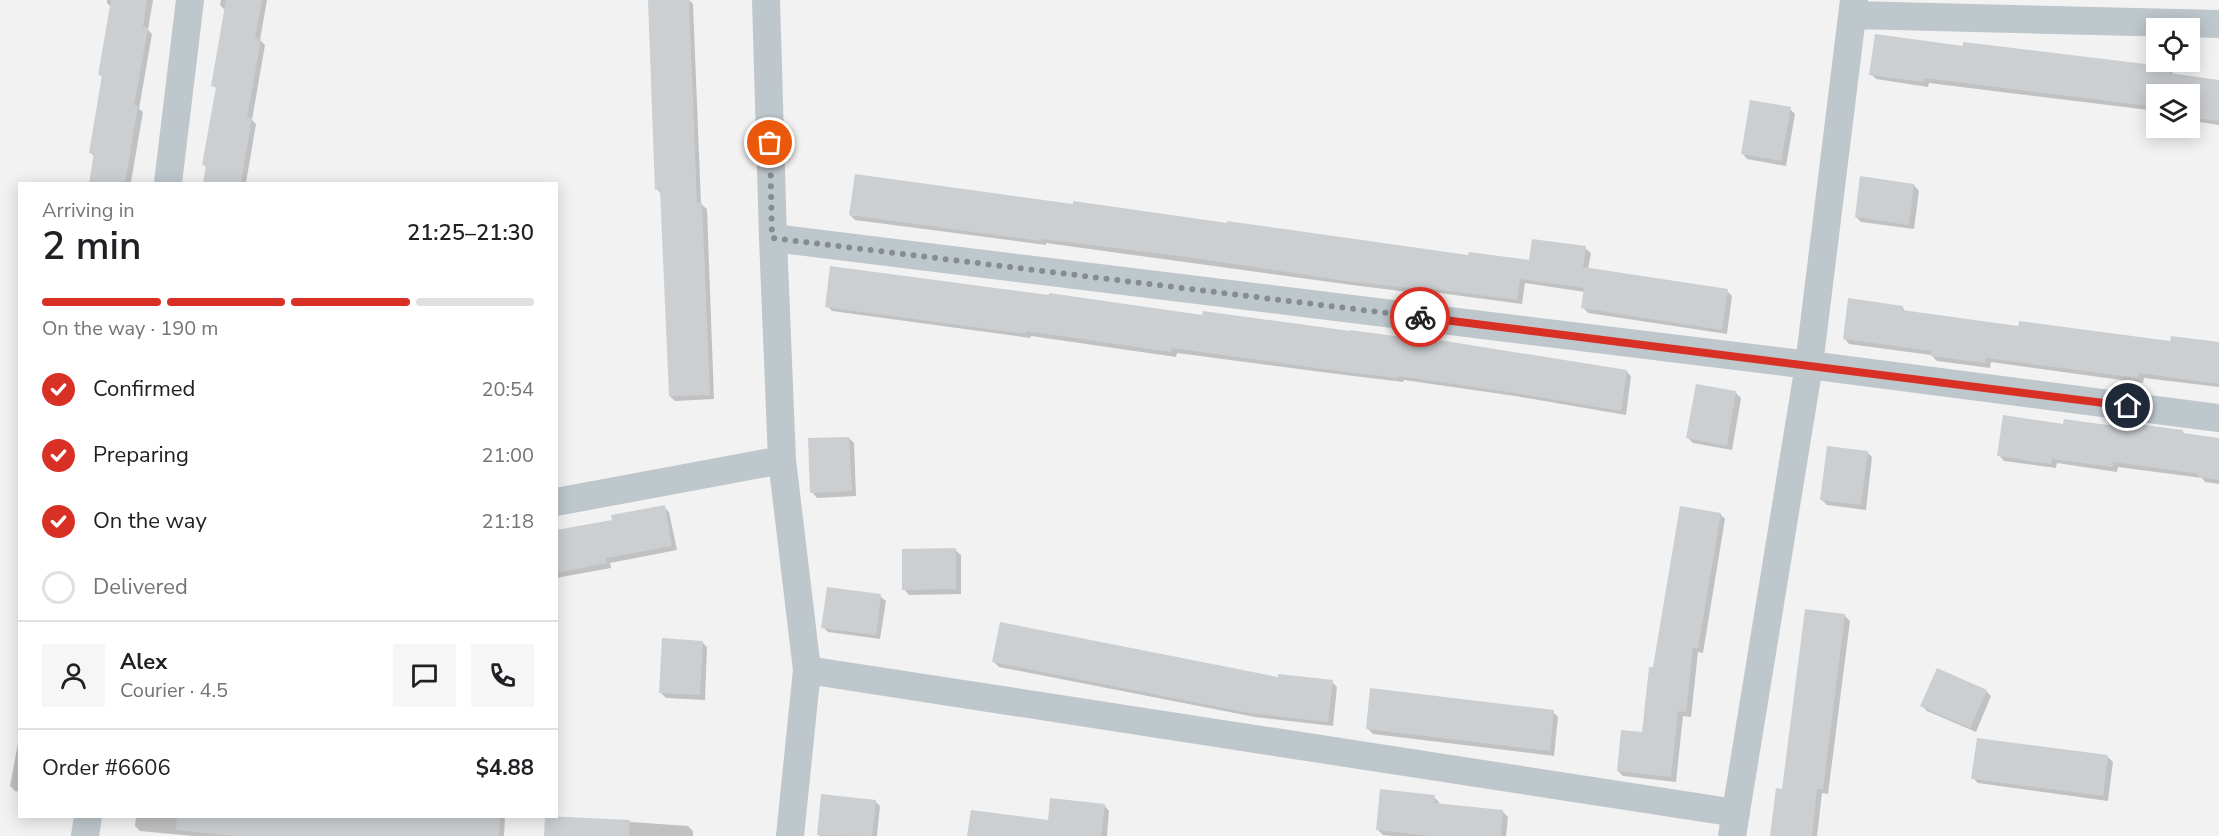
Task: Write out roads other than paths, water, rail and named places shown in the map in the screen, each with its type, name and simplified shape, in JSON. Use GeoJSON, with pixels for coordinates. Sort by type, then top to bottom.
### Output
{"type":"FeatureCollection","features":[{"type":"Feature","properties":{"kind":"street"},"geometry":{"type":"LineString","coordinates":[[168,182],[190,0]]}},
{"type":"Feature","properties":{"kind":"street"},"geometry":{"type":"LineString","coordinates":[[766,0],[772,238],[782,460],[807,670],[790,836]]}},
{"type":"Feature","properties":{"kind":"street"},"geometry":{"type":"LineString","coordinates":[[807,670],[1734,824],[1809,364],[1853,8],[2219,24]]}},
{"type":"Feature","properties":{"kind":"street"},"geometry":{"type":"LineString","coordinates":[[772,238],[1809,364],[2219,418]]}},
{"type":"Feature","properties":{"kind":"street"},"geometry":{"type":"LineString","coordinates":[[558,502],[782,460]]}},
{"type":"Feature","properties":{"kind":"street"},"geometry":{"type":"LineString","coordinates":[[85,836],[88,818]]}}]}
